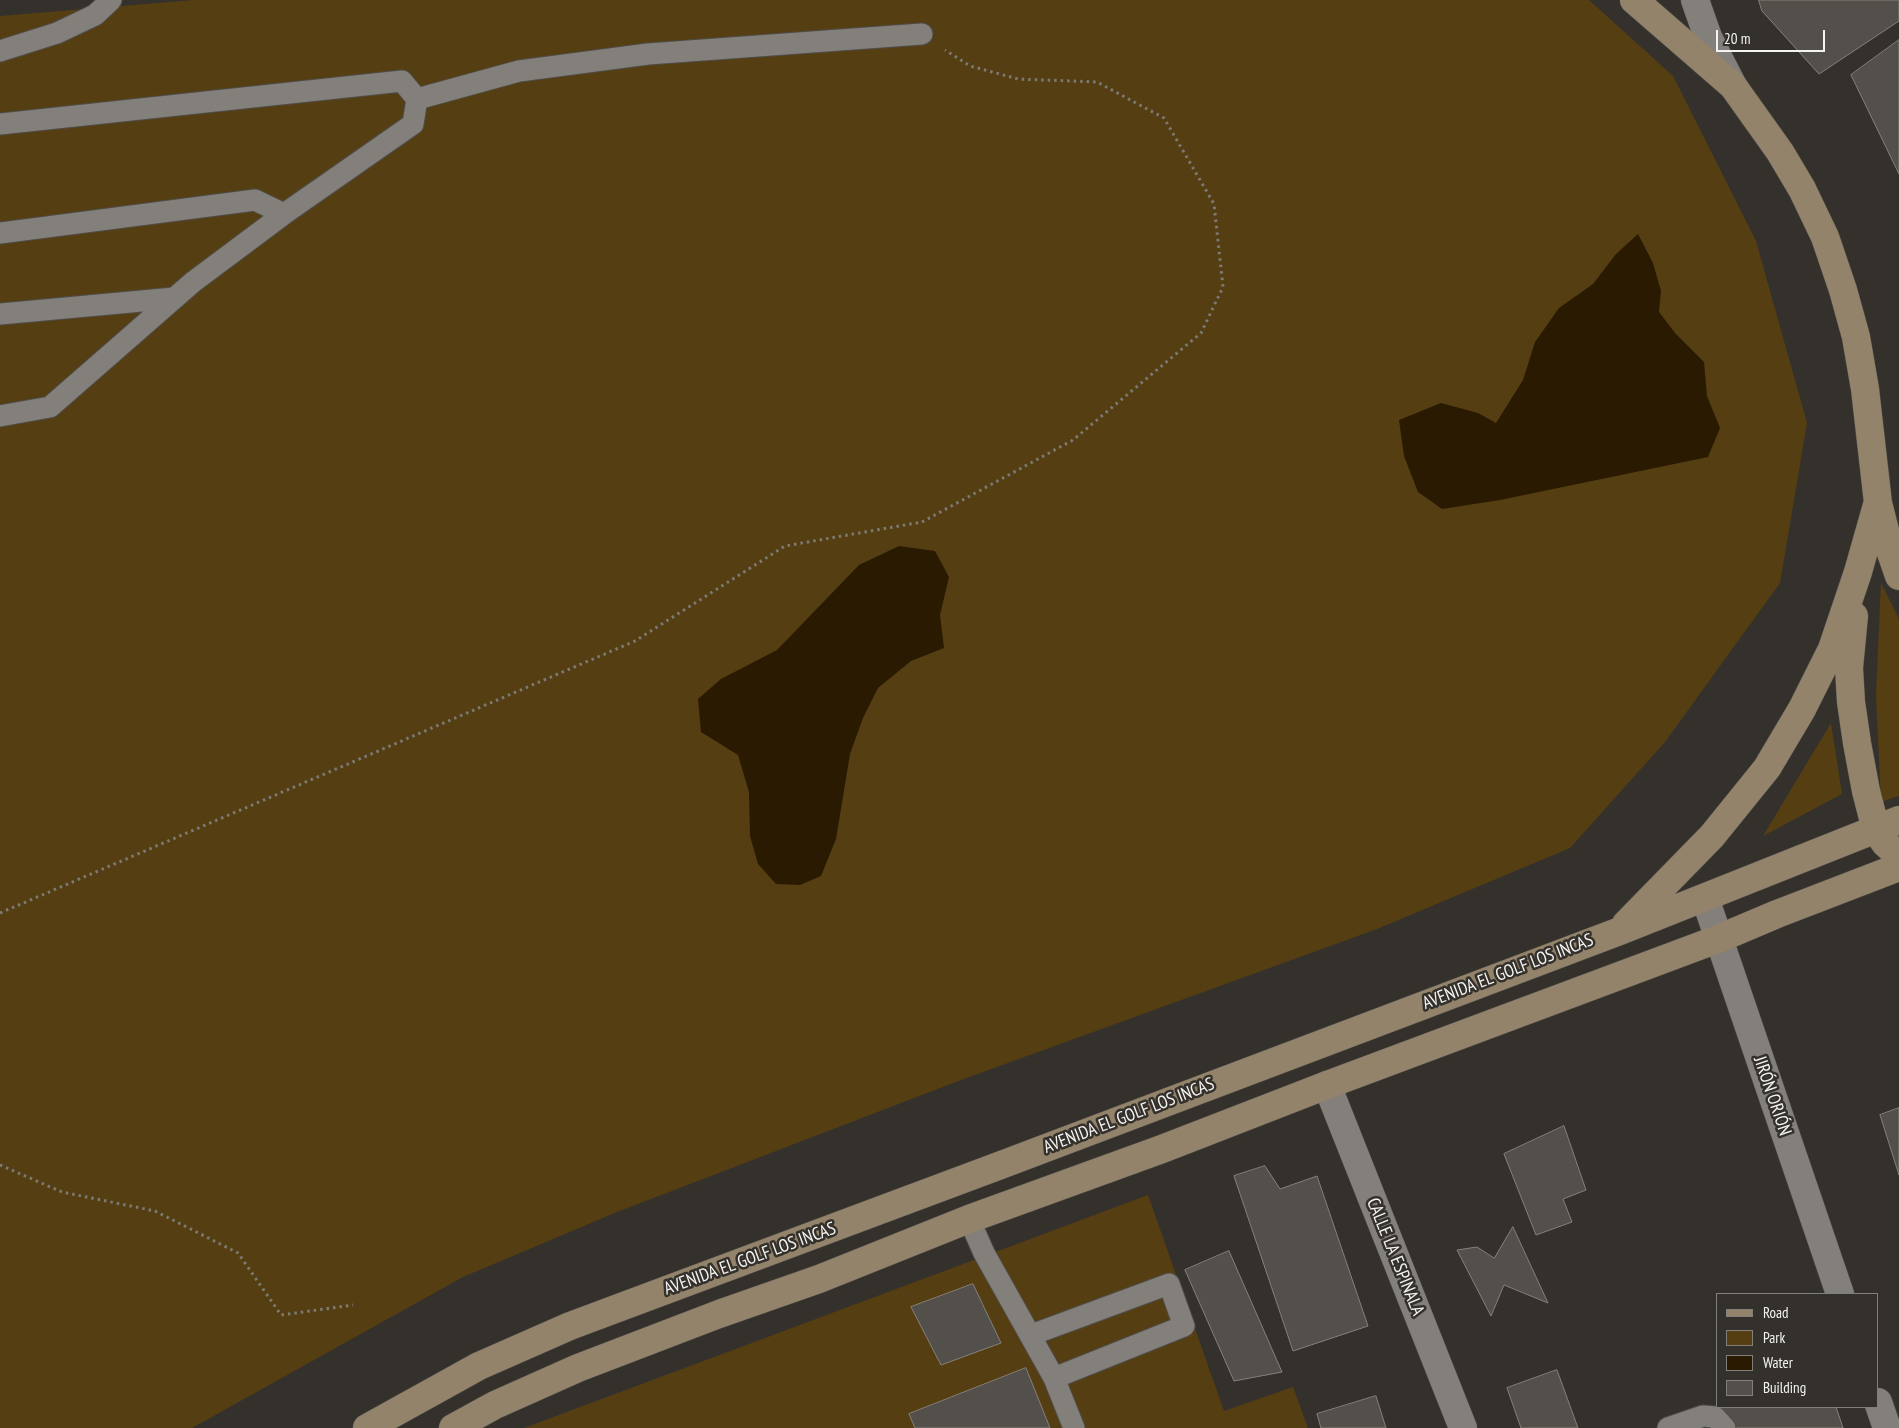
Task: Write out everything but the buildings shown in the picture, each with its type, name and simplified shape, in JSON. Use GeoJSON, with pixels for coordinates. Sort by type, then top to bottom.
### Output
{"type":"FeatureCollection","features":[{"type":"Feature","properties":{"kind":"street"},"geometry":{"type":"LineString","coordinates":[[1634,0],[1733,86]]}},
{"type":"Feature","properties":{"kind":"street"},"geometry":{"type":"LineString","coordinates":[[1695,0],[1708,37],[1733,86],[1780,152],[1802,189],[1828,246],[1856,337],[1865,389],[1878,503],[1899,576]]}},
{"type":"Feature","properties":{"kind":"street"},"geometry":{"type":"LineString","coordinates":[[1620,931],[1712,836],[1767,768],[1802,709],[1832,649],[1858,572],[1878,503]]}},
{"type":"Feature","properties":{"kind":"street"},"geometry":{"type":"LineString","coordinates":[[1858,572],[1849,668],[1851,702],[1866,791],[1887,825],[1885,843],[1899,856]]}},
{"type":"Feature","properties":{"kind":"street","name":"AVENIDA EL GOLF LOS INCAS"},"geometry":{"type":"LineString","coordinates":[[368,1428],[479,1366],[570,1326],[1620,931],[1887,825]]}},
{"type":"Feature","properties":{"kind":"street"},"geometry":{"type":"LineString","coordinates":[[1705,898],[1699,883],[1699,872],[1712,836]]}},
{"type":"Feature","properties":{"kind":"street"},"geometry":{"type":"LineString","coordinates":[[453,1428],[495,1405],[578,1368],[719,1314],[818,1279],[969,1219],[1162,1149],[1327,1085],[1718,940],[1777,914],[1899,867]]}},
{"type":"Feature","properties":{"kind":"street","name":"JIRÓN ORIÓN"},"geometry":{"type":"LineString","coordinates":[[1705,898],[1840,1293]]}},
{"type":"Feature","properties":{"kind":"street","name":"CALLE LA ESPINALA"},"geometry":{"type":"LineString","coordinates":[[1327,1085],[1463,1428]]}},
{"type":"Feature","properties":{"kind":"street"},"geometry":{"type":"LineString","coordinates":[[1879,1405],[1887,1428]]}},
{"type":"Feature","properties":{"kind":"lane"},"geometry":{"type":"LineString","coordinates":[[0,51],[57,33],[95,15],[111,0]]}},
{"type":"Feature","properties":{"kind":"lane"},"geometry":{"type":"LineString","coordinates":[[417,98],[519,70],[648,54],[922,34]]}},
{"type":"Feature","properties":{"kind":"lane"},"geometry":{"type":"LineString","coordinates":[[0,124],[402,81],[417,98]]}},
{"type":"Feature","properties":{"kind":"lane"},"geometry":{"type":"LineString","coordinates":[[0,416],[50,407],[193,282],[284,214],[413,124],[417,98]]}},
{"type":"Feature","properties":{"kind":"lane"},"geometry":{"type":"LineString","coordinates":[[0,232],[255,200],[284,214]]}},
{"type":"Feature","properties":{"kind":"lane"},"geometry":{"type":"LineString","coordinates":[[0,314],[174,298]]}},
{"type":"Feature","properties":{"kind":"lane"},"geometry":{"type":"LineString","coordinates":[[969,1219],[984,1253],[1054,1378],[1074,1428]]}},
{"type":"Feature","properties":{"kind":"lane"},"geometry":{"type":"LineString","coordinates":[[1031,1335],[1169,1284],[1184,1326],[1054,1378]]}},
{"type":"Feature","properties":{"kind":"lane"},"geometry":{"type":"LineString","coordinates":[[1668,1428],[1703,1416],[1715,1417],[1725,1428]]}},
{"type":"Feature","properties":{"kind":"path"},"geometry":{"type":"LineString","coordinates":[[0,913],[635,641],[785,546],[922,522],[1073,440],[1201,333],[1223,286],[1214,204],[1164,118],[1097,82],[1018,78],[970,66],[922,34]]}},
{"type":"Feature","properties":{"kind":"path"},"geometry":{"type":"LineString","coordinates":[[0,1165],[62,1192],[155,1211],[238,1253],[281,1314],[353,1305]]}},
{"type":"Feature","properties":{"kind":"green space"},"geometry":{"type":"Polygon","coordinates":[[[194,0],[1589,0],[1673,76],[1756,241],[1807,423],[1780,583],[1665,742],[1570,848],[1377,929],[961,1080],[617,1212],[463,1277],[192,1428],[0,1428],[0,16],[194,0]]]}},
{"type":"Feature","properties":{"kind":"green space"},"geometry":{"type":"Polygon","coordinates":[[[1881,583],[1899,619],[1899,796],[1881,802],[1876,694],[1881,583]]]}},
{"type":"Feature","properties":{"kind":"green space"},"geometry":{"type":"Polygon","coordinates":[[[1831,723],[1842,794],[1763,836],[1831,723]]]}},
{"type":"Feature","properties":{"kind":"green space"},"geometry":{"type":"Polygon","coordinates":[[[1148,1195],[1224,1411],[1293,1387],[1308,1428],[524,1428],[1148,1195]]]}},
{"type":"Feature","properties":{"kind":"water"},"geometry":{"type":"Polygon","coordinates":[[[1638,234],[1653,263],[1661,291],[1659,312],[1675,333],[1704,362],[1707,396],[1720,428],[1708,457],[1500,500],[1442,509],[1418,492],[1404,456],[1399,420],[1441,403],[1478,413],[1496,423],[1523,380],[1535,342],[1559,308],[1593,284],[1616,254],[1638,234]]]}},
{"type":"Feature","properties":{"kind":"water"},"geometry":{"type":"Polygon","coordinates":[[[899,546],[935,551],[949,577],[940,615],[944,648],[911,661],[878,688],[863,718],[850,754],[836,839],[821,876],[800,885],[776,884],[758,864],[750,836],[749,792],[738,755],[701,732],[698,699],[721,679],[777,650],[859,565],[899,546]]]}}]}
